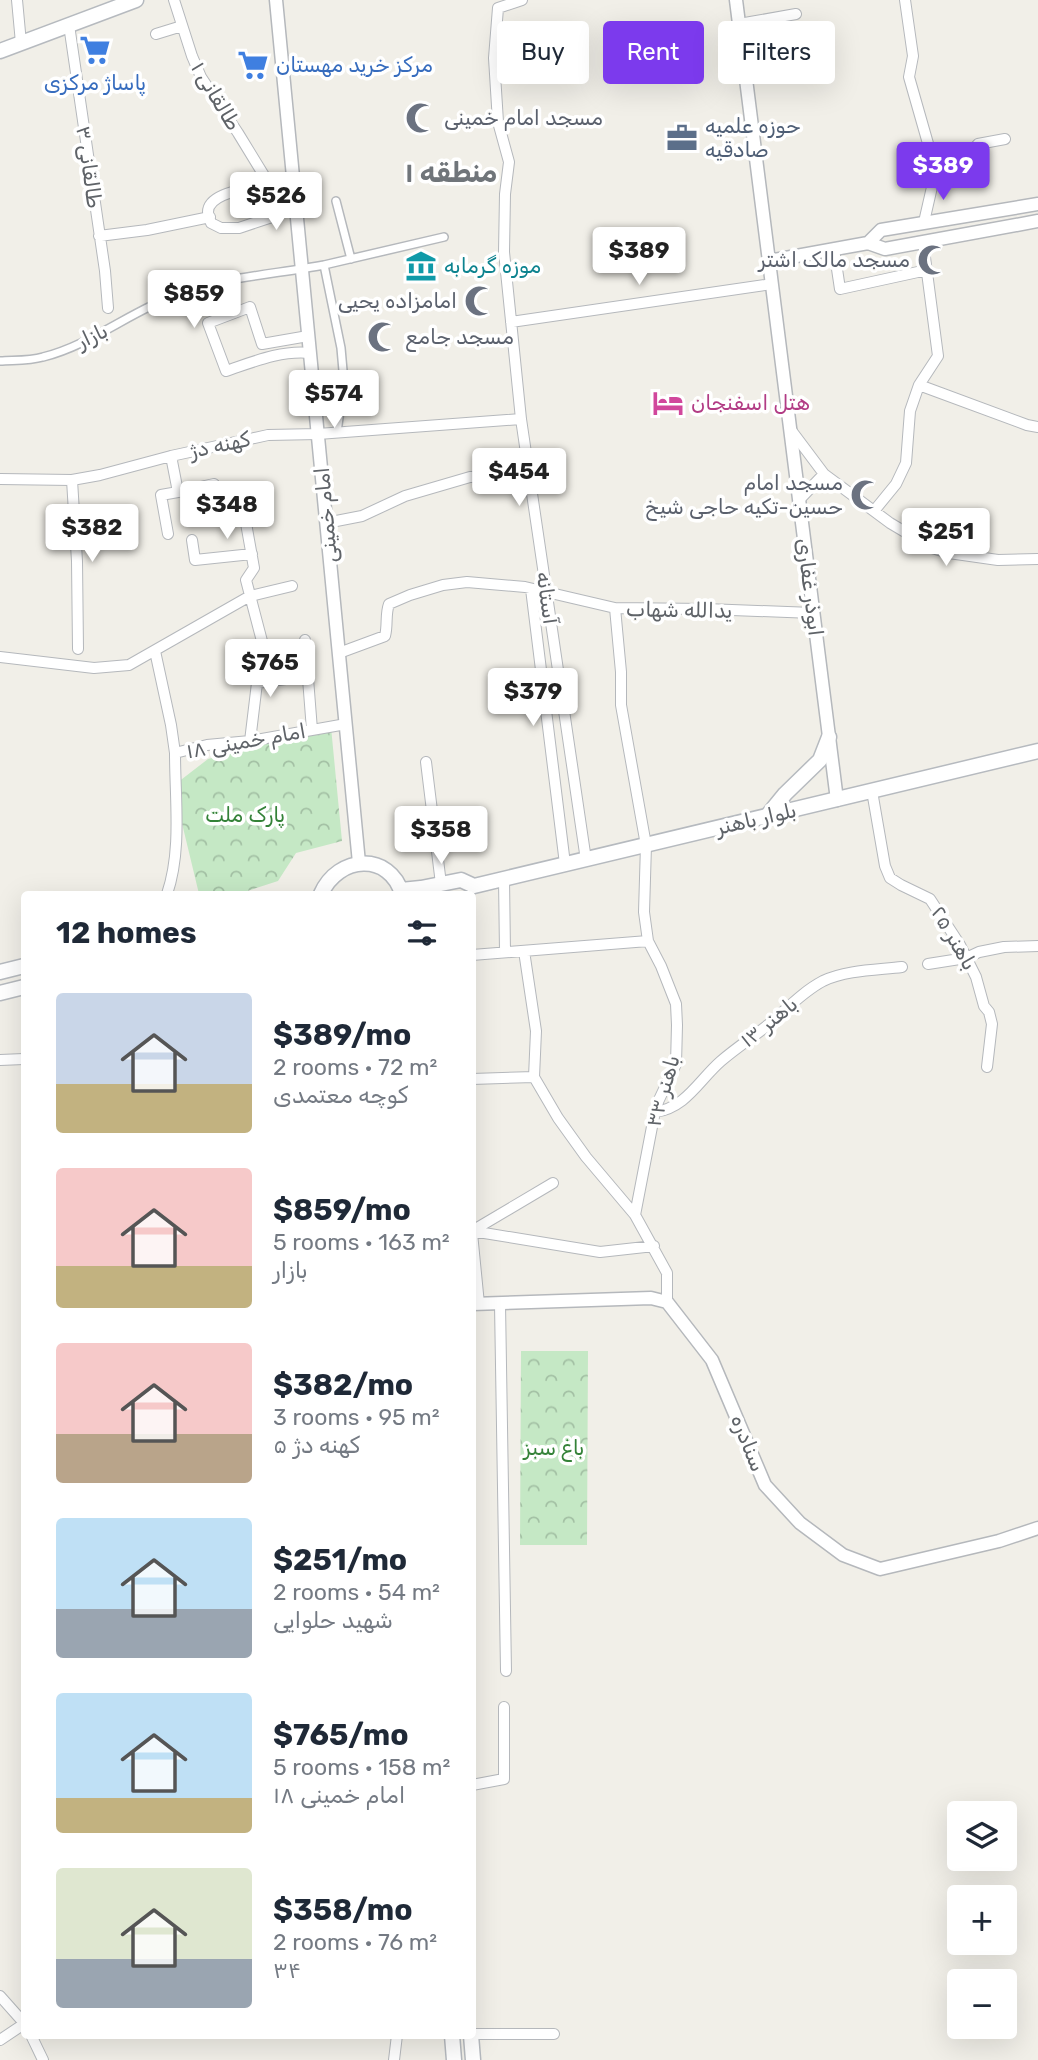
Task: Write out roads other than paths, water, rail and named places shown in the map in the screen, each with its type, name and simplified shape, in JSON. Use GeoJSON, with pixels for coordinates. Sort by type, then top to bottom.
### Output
{"type":"FeatureCollection","features":[{"type":"Feature","properties":{"kind":"main road"},"geometry":{"type":"LineString","coordinates":[[0,51],[136,0]]}},
{"type":"Feature","properties":{"kind":"main road"},"geometry":{"type":"LineString","coordinates":[[767,816],[820,760],[829,737]]}},
{"type":"Feature","properties":{"kind":"main road","name":"بلوار باهنر"},"geometry":{"type":"LineString","coordinates":[[407,891],[461,880],[471,890],[565,864],[1038,751]]}},
{"type":"Feature","properties":{"kind":"main road"},"geometry":{"type":"LineString","coordinates":[[322,891],[335,873],[346,866],[359,863],[384,870],[394,878],[401,891]]}},
{"type":"Feature","properties":{"kind":"main road"},"geometry":{"type":"LineString","coordinates":[[0,972],[21,967]]}},
{"type":"Feature","properties":{"kind":"main road"},"geometry":{"type":"LineString","coordinates":[[0,993],[21,988]]}},
{"type":"Feature","properties":{"kind":"main road"},"geometry":{"type":"LineString","coordinates":[[452,2039],[454,2060]]}},
{"type":"Feature","properties":{"kind":"main road"},"geometry":{"type":"LineString","coordinates":[[472,2039],[473,2060]]}},
{"type":"Feature","properties":{"kind":"street"},"geometry":{"type":"LineString","coordinates":[[17,0],[21,43]]}},
{"type":"Feature","properties":{"kind":"street","name":"طالقانی ۱"},"geometry":{"type":"LineString","coordinates":[[174,0],[201,77],[271,187]]}},
{"type":"Feature","properties":{"kind":"street","name":"امام خمینی"},"geometry":{"type":"LineString","coordinates":[[276,0],[359,863]]}},
{"type":"Feature","properties":{"kind":"street","name":"آستانه"},"geometry":{"type":"LineString","coordinates":[[522,0],[498,8],[494,58],[498,122],[509,162],[505,194],[504,252],[521,419],[586,860]]}},
{"type":"Feature","properties":{"kind":"street","name":"ابوذر غفاری"},"geometry":{"type":"LineString","coordinates":[[736,0],[739,21]]}},
{"type":"Feature","properties":{"kind":"street"},"geometry":{"type":"LineString","coordinates":[[905,0],[912,56],[909,77],[933,161],[933,181],[924,222]]}},
{"type":"Feature","properties":{"kind":"street"},"geometry":{"type":"LineString","coordinates":[[753,21],[796,15]]}},
{"type":"Feature","properties":{"kind":"street","name":"طالقانی ۳"},"geometry":{"type":"LineString","coordinates":[[69,25],[108,308]]}},
{"type":"Feature","properties":{"kind":"street"},"geometry":{"type":"LineString","coordinates":[[156,34],[182,26]]}},
{"type":"Feature","properties":{"kind":"street","name":"ابوذر غفاری"},"geometry":{"type":"LineString","coordinates":[[747,84],[837,800]]}},
{"type":"Feature","properties":{"kind":"street"},"geometry":{"type":"LineString","coordinates":[[933,161],[970,153],[978,144],[1005,139]]}},
{"type":"Feature","properties":{"kind":"street"},"geometry":{"type":"LineString","coordinates":[[933,181],[967,175]]}},
{"type":"Feature","properties":{"kind":"street"},"geometry":{"type":"LineString","coordinates":[[261,185],[271,187],[278,193],[280,205],[272,216],[239,228],[221,228],[211,223],[210,217],[208,211],[211,202],[219,196],[261,185]]}},
{"type":"Feature","properties":{"kind":"street"},"geometry":{"type":"LineString","coordinates":[[336,201],[352,259]]}},
{"type":"Feature","properties":{"kind":"street"},"geometry":{"type":"LineString","coordinates":[[869,243],[881,229],[1038,204]]}},
{"type":"Feature","properties":{"kind":"street"},"geometry":{"type":"LineString","coordinates":[[99,236],[147,230],[210,217]]}},
{"type":"Feature","properties":{"kind":"street"},"geometry":{"type":"LineString","coordinates":[[769,261],[869,243],[885,249],[1038,221]]}},
{"type":"Feature","properties":{"kind":"street","name":"بازار"},"geometry":{"type":"LineString","coordinates":[[0,361],[41,358],[55,353],[124,322],[156,302],[182,292],[266,273],[324,265],[443,237]]}},
{"type":"Feature","properties":{"kind":"street"},"geometry":{"type":"LineString","coordinates":[[874,511],[896,484],[906,463],[910,411],[919,385],[938,356],[923,242]]}},
{"type":"Feature","properties":{"kind":"street"},"geometry":{"type":"LineString","coordinates":[[834,249],[840,289],[927,270]]}},
{"type":"Feature","properties":{"kind":"street"},"geometry":{"type":"LineString","coordinates":[[324,265],[341,348],[344,382],[337,432]]}},
{"type":"Feature","properties":{"kind":"street"},"geometry":{"type":"LineString","coordinates":[[511,322],[772,284]]}},
{"type":"Feature","properties":{"kind":"street"},"geometry":{"type":"LineString","coordinates":[[308,336],[262,344],[250,307],[208,323],[226,371],[294,351],[310,353]]}},
{"type":"Feature","properties":{"kind":"street"},"geometry":{"type":"LineString","coordinates":[[919,385],[1038,427]]}},
{"type":"Feature","properties":{"kind":"street","name":"کهنه دژ"},"geometry":{"type":"LineString","coordinates":[[0,479],[72,480],[268,435],[318,434],[521,419]]}},
{"type":"Feature","properties":{"kind":"street"},"geometry":{"type":"LineString","coordinates":[[790,427],[824,474],[874,511],[932,548],[998,560],[1038,559]]}},
{"type":"Feature","properties":{"kind":"street"},"geometry":{"type":"LineString","coordinates":[[171,456],[178,492]]}},
{"type":"Feature","properties":{"kind":"street"},"geometry":{"type":"LineString","coordinates":[[799,500],[824,474]]}},
{"type":"Feature","properties":{"kind":"street"},"geometry":{"type":"LineString","coordinates":[[326,523],[362,516],[428,488],[470,477],[502,477],[530,482]]}},
{"type":"Feature","properties":{"kind":"street"},"geometry":{"type":"LineString","coordinates":[[72,480],[77,561],[78,649]]}},
{"type":"Feature","properties":{"kind":"street"},"geometry":{"type":"LineString","coordinates":[[168,534],[161,495],[214,484],[217,500]]}},
{"type":"Feature","properties":{"kind":"street"},"geometry":{"type":"LineString","coordinates":[[244,512],[254,568],[246,580],[263,645],[258,655],[250,741]]}},
{"type":"Feature","properties":{"kind":"street"},"geometry":{"type":"LineString","coordinates":[[192,541],[195,560],[252,554]]}},
{"type":"Feature","properties":{"kind":"street","name":"یدالله شهاب"},"geometry":{"type":"LineString","coordinates":[[339,653],[385,636],[389,604],[443,585],[467,582],[531,589],[615,608],[813,613]]}},
{"type":"Feature","properties":{"kind":"street"},"geometry":{"type":"LineString","coordinates":[[0,657],[71,667],[129,665],[250,596],[292,586]]}},
{"type":"Feature","properties":{"kind":"street","name":"آستانه"},"geometry":{"type":"LineString","coordinates":[[531,589],[565,864]]}},
{"type":"Feature","properties":{"kind":"street","name":"باهنر ۳۳"},"geometry":{"type":"LineString","coordinates":[[615,608],[621,705],[646,845],[644,912],[648,941],[662,966],[676,1004],[677,1025],[676,1064],[655,1112],[635,1215]]}},
{"type":"Feature","properties":{"kind":"street"},"geometry":{"type":"LineString","coordinates":[[305,640],[312,730]]}},
{"type":"Feature","properties":{"kind":"street","name":"امام خمینی ۱۸"},"geometry":{"type":"LineString","coordinates":[[155,652],[175,753],[206,745],[250,741],[346,724]]}},
{"type":"Feature","properties":{"kind":"street"},"geometry":{"type":"LineString","coordinates":[[257,683],[307,676]]}},
{"type":"Feature","properties":{"kind":"street"},"geometry":{"type":"LineString","coordinates":[[168,891],[176,850],[175,753]]}},
{"type":"Feature","properties":{"kind":"street"},"geometry":{"type":"LineString","coordinates":[[426,762],[441,884]]}},
{"type":"Feature","properties":{"kind":"street","name":"باهنر ۲۵"},"geometry":{"type":"LineString","coordinates":[[872,791],[885,866],[890,878],[930,899],[960,945],[976,977],[992,1024],[987,1067]]}},
{"type":"Feature","properties":{"kind":"street"},"geometry":{"type":"LineString","coordinates":[[504,879],[505,952]]}},
{"type":"Feature","properties":{"kind":"street"},"geometry":{"type":"LineString","coordinates":[[476,955],[648,941]]}},
{"type":"Feature","properties":{"kind":"street"},"geometry":{"type":"LineString","coordinates":[[928,964],[966,958],[979,952],[1004,947],[1038,946]]}},
{"type":"Feature","properties":{"kind":"street"},"geometry":{"type":"LineString","coordinates":[[476,1304],[651,1298],[667,1302],[667,1272],[654,1246],[635,1215],[586,1157],[558,1118],[534,1077],[536,1031],[524,950]]}},
{"type":"Feature","properties":{"kind":"street","name":"باهنر ۱۳"},"geometry":{"type":"LineString","coordinates":[[655,1112],[667,1111],[685,1100],[721,1061],[806,991],[845,974],[902,967]]}},
{"type":"Feature","properties":{"kind":"street"},"geometry":{"type":"LineString","coordinates":[[0,1060],[21,1059]]}},
{"type":"Feature","properties":{"kind":"street"},"geometry":{"type":"LineString","coordinates":[[476,1079],[534,1077]]}},
{"type":"Feature","properties":{"kind":"street"},"geometry":{"type":"LineString","coordinates":[[476,1229],[553,1183]]}},
{"type":"Feature","properties":{"kind":"street"},"geometry":{"type":"LineString","coordinates":[[476,1232],[600,1252],[654,1246]]}},
{"type":"Feature","properties":{"kind":"street","name":"سنادره"},"geometry":{"type":"LineString","coordinates":[[667,1302],[712,1360],[765,1485],[800,1523],[843,1555],[880,1569],[999,1541],[1038,1528]]}},
{"type":"Feature","properties":{"kind":"street"},"geometry":{"type":"LineString","coordinates":[[500,1304],[506,1671]]}},
{"type":"Feature","properties":{"kind":"street"},"geometry":{"type":"LineString","coordinates":[[476,1784],[504,1779],[504,1707]]}},
{"type":"Feature","properties":{"kind":"street"},"geometry":{"type":"LineString","coordinates":[[0,1996],[21,2020]]}},
{"type":"Feature","properties":{"kind":"street"},"geometry":{"type":"LineString","coordinates":[[0,2040],[21,2026]]}},
{"type":"Feature","properties":{"kind":"street"},"geometry":{"type":"LineString","coordinates":[[476,2035],[554,2034]]}},
{"type":"Feature","properties":{"kind":"street"},"geometry":{"type":"LineString","coordinates":[[33,2039],[43,2060]]}},
{"type":"Feature","properties":{"kind":"street"},"geometry":{"type":"LineString","coordinates":[[394,2060],[397,2039]]}},
{"type":"Feature","properties":{"kind":"place","name":"پاساژ مرکزی"},"geometry":{"type":"Point","coordinates":[95,50]}},
{"type":"Feature","properties":{"kind":"place","name":"مرکز خرید مهستان"},"geometry":{"type":"Point","coordinates":[253,65]}},
{"type":"Feature","properties":{"kind":"place","name":"مسجد امام خمینی"},"geometry":{"type":"Point","coordinates":[421,118]}},
{"type":"Feature","properties":{"kind":"place","name":"حوزه علمیه صادقیه"},"geometry":{"type":"Point","coordinates":[682,138]}},
{"type":"Feature","properties":{"kind":"place","name":"مسجد مالک اشتر"},"geometry":{"type":"Point","coordinates":[933,260]}},
{"type":"Feature","properties":{"kind":"place","name":"موزه گرمابه"},"geometry":{"type":"Point","coordinates":[421,266]}},
{"type":"Feature","properties":{"kind":"place","name":"امامزاده یحیی"},"geometry":{"type":"Point","coordinates":[480,301]}},
{"type":"Feature","properties":{"kind":"place","name":"مسجد جامع"},"geometry":{"type":"Point","coordinates":[383,337]}},
{"type":"Feature","properties":{"kind":"place","name":"هتل اسفنجان"},"geometry":{"type":"Point","coordinates":[668,403]}},
{"type":"Feature","properties":{"kind":"place","name":"مسجد امام حسین-تکیه حاجی شیخ"},"geometry":{"type":"Point","coordinates":[866,495]}},
{"type":"Feature","properties":{"kind":"district","name":"منطقه ۱"},"geometry":{"type":"Point","coordinates":[451,172]}},
{"type":"Feature","properties":{"kind":"park label","name":"پارک ملت"},"geometry":{"type":"Point","coordinates":[245,815]}},
{"type":"Feature","properties":{"kind":"park label","name":"باغ سبز"},"geometry":{"type":"Point","coordinates":[554,1448]}}]}
